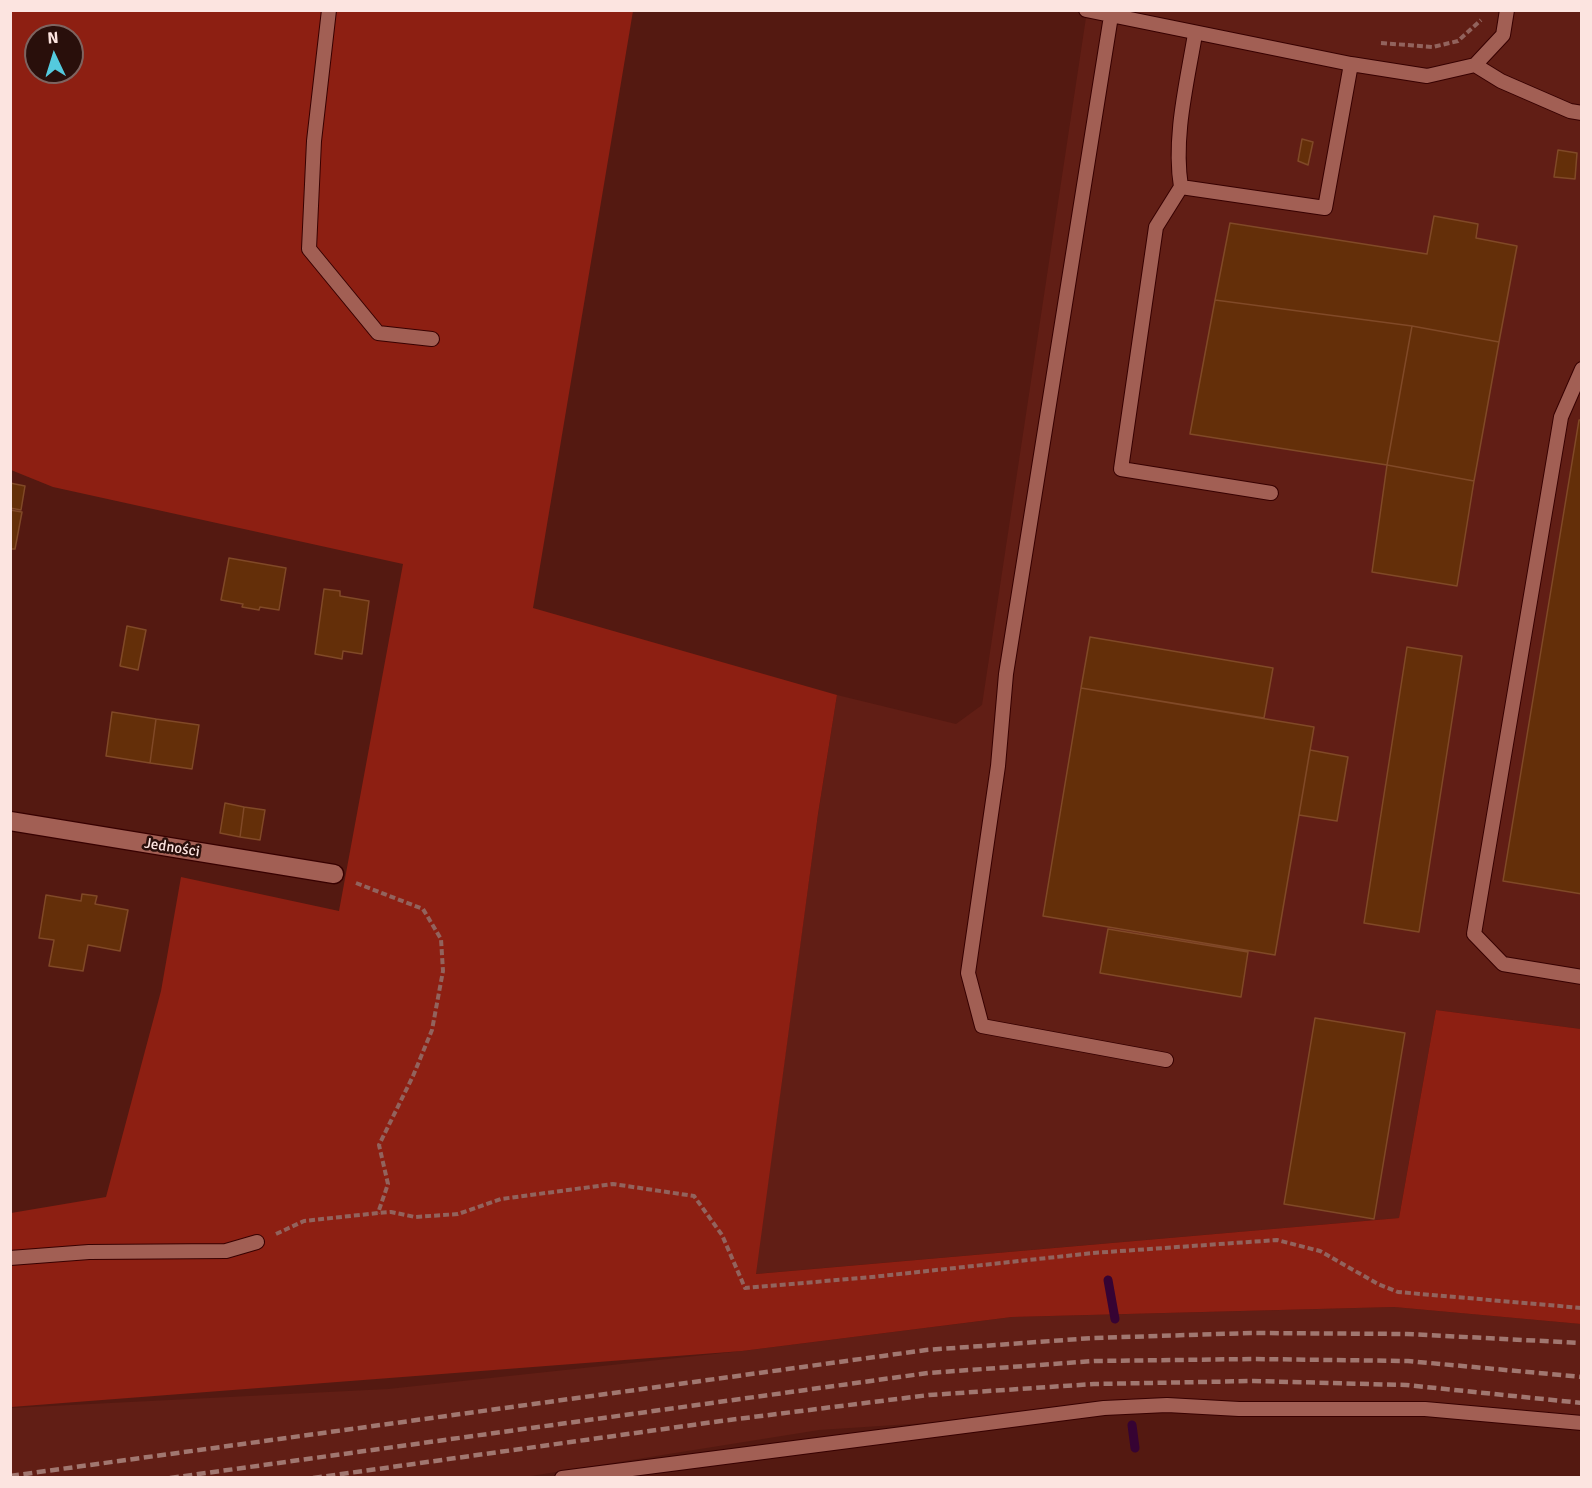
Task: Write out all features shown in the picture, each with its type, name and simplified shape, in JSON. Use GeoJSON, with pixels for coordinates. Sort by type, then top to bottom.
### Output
{"type":"FeatureCollection","features":[{"type":"Feature","properties":{"kind":"street","name":"Jedności"},"geometry":{"type":"LineString","coordinates":[[10,821],[334,874]]}},
{"type":"Feature","properties":{"kind":"lane"},"geometry":{"type":"LineString","coordinates":[[328,10],[314,141],[309,249],[378,333],[432,339]]}},
{"type":"Feature","properties":{"kind":"lane"},"geometry":{"type":"LineString","coordinates":[[1086,10],[1195,34],[1427,76],[1475,65],[1503,35],[1507,10]]}},
{"type":"Feature","properties":{"kind":"lane"},"geometry":{"type":"LineString","coordinates":[[1111,16],[1006,674],[998,766],[968,973],[982,1026],[1166,1060]]}},
{"type":"Feature","properties":{"kind":"lane"},"geometry":{"type":"LineString","coordinates":[[1195,34],[1185,91],[1177,163],[1181,187],[1156,227],[1121,469],[1271,493]]}},
{"type":"Feature","properties":{"kind":"lane"},"geometry":{"type":"LineString","coordinates":[[1181,187],[1325,208],[1351,64]]}},
{"type":"Feature","properties":{"kind":"lane"},"geometry":{"type":"LineString","coordinates":[[1475,65],[1501,81],[1570,111],[1581,113]]}},
{"type":"Feature","properties":{"kind":"lane"},"geometry":{"type":"LineString","coordinates":[[1581,369],[1561,417],[1474,934],[1503,964],[1581,977]]}},
{"type":"Feature","properties":{"kind":"lane"},"geometry":{"type":"LineString","coordinates":[[10,1258],[89,1252],[226,1251],[257,1242]]}},
{"type":"Feature","properties":{"kind":"lane"},"geometry":{"type":"LineString","coordinates":[[562,1478],[1104,1408],[1167,1405],[1239,1409],[1425,1409],[1581,1423]]}},
{"type":"Feature","properties":{"kind":"path"},"geometry":{"type":"LineString","coordinates":[[1373,43],[1432,47],[1458,41],[1483,19],[1484,10]]}},
{"type":"Feature","properties":{"kind":"path"},"geometry":{"type":"LineString","coordinates":[[334,874],[423,909],[441,939],[443,971],[432,1030],[413,1077],[379,1145],[388,1184],[378,1213]]}},
{"type":"Feature","properties":{"kind":"path"},"geometry":{"type":"LineString","coordinates":[[257,1242],[304,1221],[391,1212],[415,1217],[458,1214],[501,1199],[613,1184],[694,1196],[722,1235],[745,1287],[1093,1253],[1277,1240],[1320,1251],[1378,1284],[1398,1292],[1581,1308]]}},
{"type":"Feature","properties":{"kind":"shaded area"},"geometry":{"type":"Polygon","coordinates":[[[11,11],[633,11],[533,608],[837,695],[818,814],[756,1274],[1399,1218],[1436,1010],[1581,1029],[1581,1324],[1394,1307],[1012,1317],[742,1351],[11,1407],[11,1213],[106,1197],[161,991],[181,877],[339,911],[403,564],[53,487],[11,470],[11,11]]]}},
{"type":"Feature","properties":{"kind":"shaded area"},"geometry":{"type":"Polygon","coordinates":[[[1087,11],[1581,11],[1581,1029],[1436,1010],[1399,1218],[755,1274],[818,814],[837,695],[956,724],[982,705],[1087,11]]]}},
{"type":"Feature","properties":{"kind":"shaded area"},"geometry":{"type":"Polygon","coordinates":[[[1394,1307],[1581,1324],[1581,1421],[1200,1405],[819,1430],[525,1477],[11,1478],[11,1408],[388,1389],[742,1351],[1012,1317],[1394,1307]]]}},
{"type":"Feature","properties":{"kind":"building"},"geometry":{"type":"Polygon","coordinates":[[[1302,139],[1313,142],[1308,165],[1298,161],[1302,139]]]}},
{"type":"Feature","properties":{"kind":"building"},"geometry":{"type":"Polygon","coordinates":[[[1558,150],[1577,153],[1575,179],[1554,177],[1558,150]]]}},
{"type":"Feature","properties":{"kind":"building"},"geometry":{"type":"Polygon","coordinates":[[[1434,216],[1478,224],[1476,238],[1517,246],[1499,342],[1412,326],[1215,300],[1230,223],[1427,254],[1434,216]]]}},
{"type":"Feature","properties":{"kind":"building"},"geometry":{"type":"Polygon","coordinates":[[[1215,300],[1412,326],[1387,465],[1190,434],[1215,300]]]}},
{"type":"Feature","properties":{"kind":"building"},"geometry":{"type":"Polygon","coordinates":[[[1412,326],[1499,342],[1474,481],[1387,465],[1412,326]]]}},
{"type":"Feature","properties":{"kind":"building"},"geometry":{"type":"Polygon","coordinates":[[[1579,420],[1582,420],[1582,894],[1503,881],[1579,420]]]}},
{"type":"Feature","properties":{"kind":"building"},"geometry":{"type":"Polygon","coordinates":[[[1387,465],[1474,481],[1457,586],[1372,572],[1387,465]]]}},
{"type":"Feature","properties":{"kind":"building"},"geometry":{"type":"Polygon","coordinates":[[[10,483],[25,486],[21,510],[10,508],[10,483]]]}},
{"type":"Feature","properties":{"kind":"building"},"geometry":{"type":"Polygon","coordinates":[[[10,510],[22,512],[15,549],[10,549],[10,510]]]}},
{"type":"Feature","properties":{"kind":"building"},"geometry":{"type":"Polygon","coordinates":[[[229,558],[286,568],[279,610],[260,607],[259,610],[221,600],[229,558]]]}},
{"type":"Feature","properties":{"kind":"building"},"geometry":{"type":"Polygon","coordinates":[[[324,589],[340,591],[340,596],[369,601],[362,654],[343,651],[342,659],[315,654],[324,589]]]}},
{"type":"Feature","properties":{"kind":"building"},"geometry":{"type":"Polygon","coordinates":[[[127,626],[146,630],[138,670],[120,666],[127,626]]]}},
{"type":"Feature","properties":{"kind":"building"},"geometry":{"type":"Polygon","coordinates":[[[1090,637],[1273,668],[1264,718],[1081,688],[1090,637]]]}},
{"type":"Feature","properties":{"kind":"building"},"geometry":{"type":"Polygon","coordinates":[[[1407,647],[1462,656],[1419,932],[1364,923],[1407,647]]]}},
{"type":"Feature","properties":{"kind":"building"},"geometry":{"type":"Polygon","coordinates":[[[1081,688],[1314,727],[1275,955],[1043,916],[1081,688]]]}},
{"type":"Feature","properties":{"kind":"building"},"geometry":{"type":"Polygon","coordinates":[[[112,712],[156,719],[150,763],[106,756],[112,712]]]}},
{"type":"Feature","properties":{"kind":"building"},"geometry":{"type":"Polygon","coordinates":[[[156,719],[199,725],[192,769],[150,763],[156,719]]]}},
{"type":"Feature","properties":{"kind":"building"},"geometry":{"type":"Polygon","coordinates":[[[1310,750],[1348,757],[1337,821],[1299,815],[1310,750]]]}},
{"type":"Feature","properties":{"kind":"building"},"geometry":{"type":"Polygon","coordinates":[[[225,803],[244,807],[240,837],[220,833],[225,803]]]}},
{"type":"Feature","properties":{"kind":"building"},"geometry":{"type":"Polygon","coordinates":[[[244,807],[265,810],[260,840],[240,837],[244,807]]]}},
{"type":"Feature","properties":{"kind":"building"},"geometry":{"type":"Polygon","coordinates":[[[82,894],[97,896],[95,904],[128,910],[120,951],[88,945],[83,971],[49,966],[54,940],[39,938],[46,895],[81,901],[82,894]]]}},
{"type":"Feature","properties":{"kind":"building"},"geometry":{"type":"Polygon","coordinates":[[[1108,929],[1248,952],[1241,997],[1100,973],[1108,929]]]}},
{"type":"Feature","properties":{"kind":"building"},"geometry":{"type":"Polygon","coordinates":[[[1315,1018],[1405,1033],[1374,1219],[1284,1204],[1315,1018]]]}},
{"type":"Feature","properties":{"kind":"waterway"},"geometry":{"type":"LineString","coordinates":[[1108,1280],[1115,1319]]}},
{"type":"Feature","properties":{"kind":"waterway"},"geometry":{"type":"LineString","coordinates":[[1132,1425],[1135,1448]]}},
{"type":"Feature","properties":{"kind":"railway"},"geometry":{"type":"LineString","coordinates":[[10,1476],[926,1350],[1093,1338],[1251,1333],[1407,1334],[1582,1343]]}},
{"type":"Feature","properties":{"kind":"railway"},"geometry":{"type":"LineString","coordinates":[[170,1478],[928,1373],[1094,1361],[1254,1359],[1408,1361],[1582,1377]]}},
{"type":"Feature","properties":{"kind":"railway"},"geometry":{"type":"LineString","coordinates":[[313,1478],[721,1421],[929,1395],[1094,1384],[1254,1381],[1406,1385],[1582,1403]]}}]}
